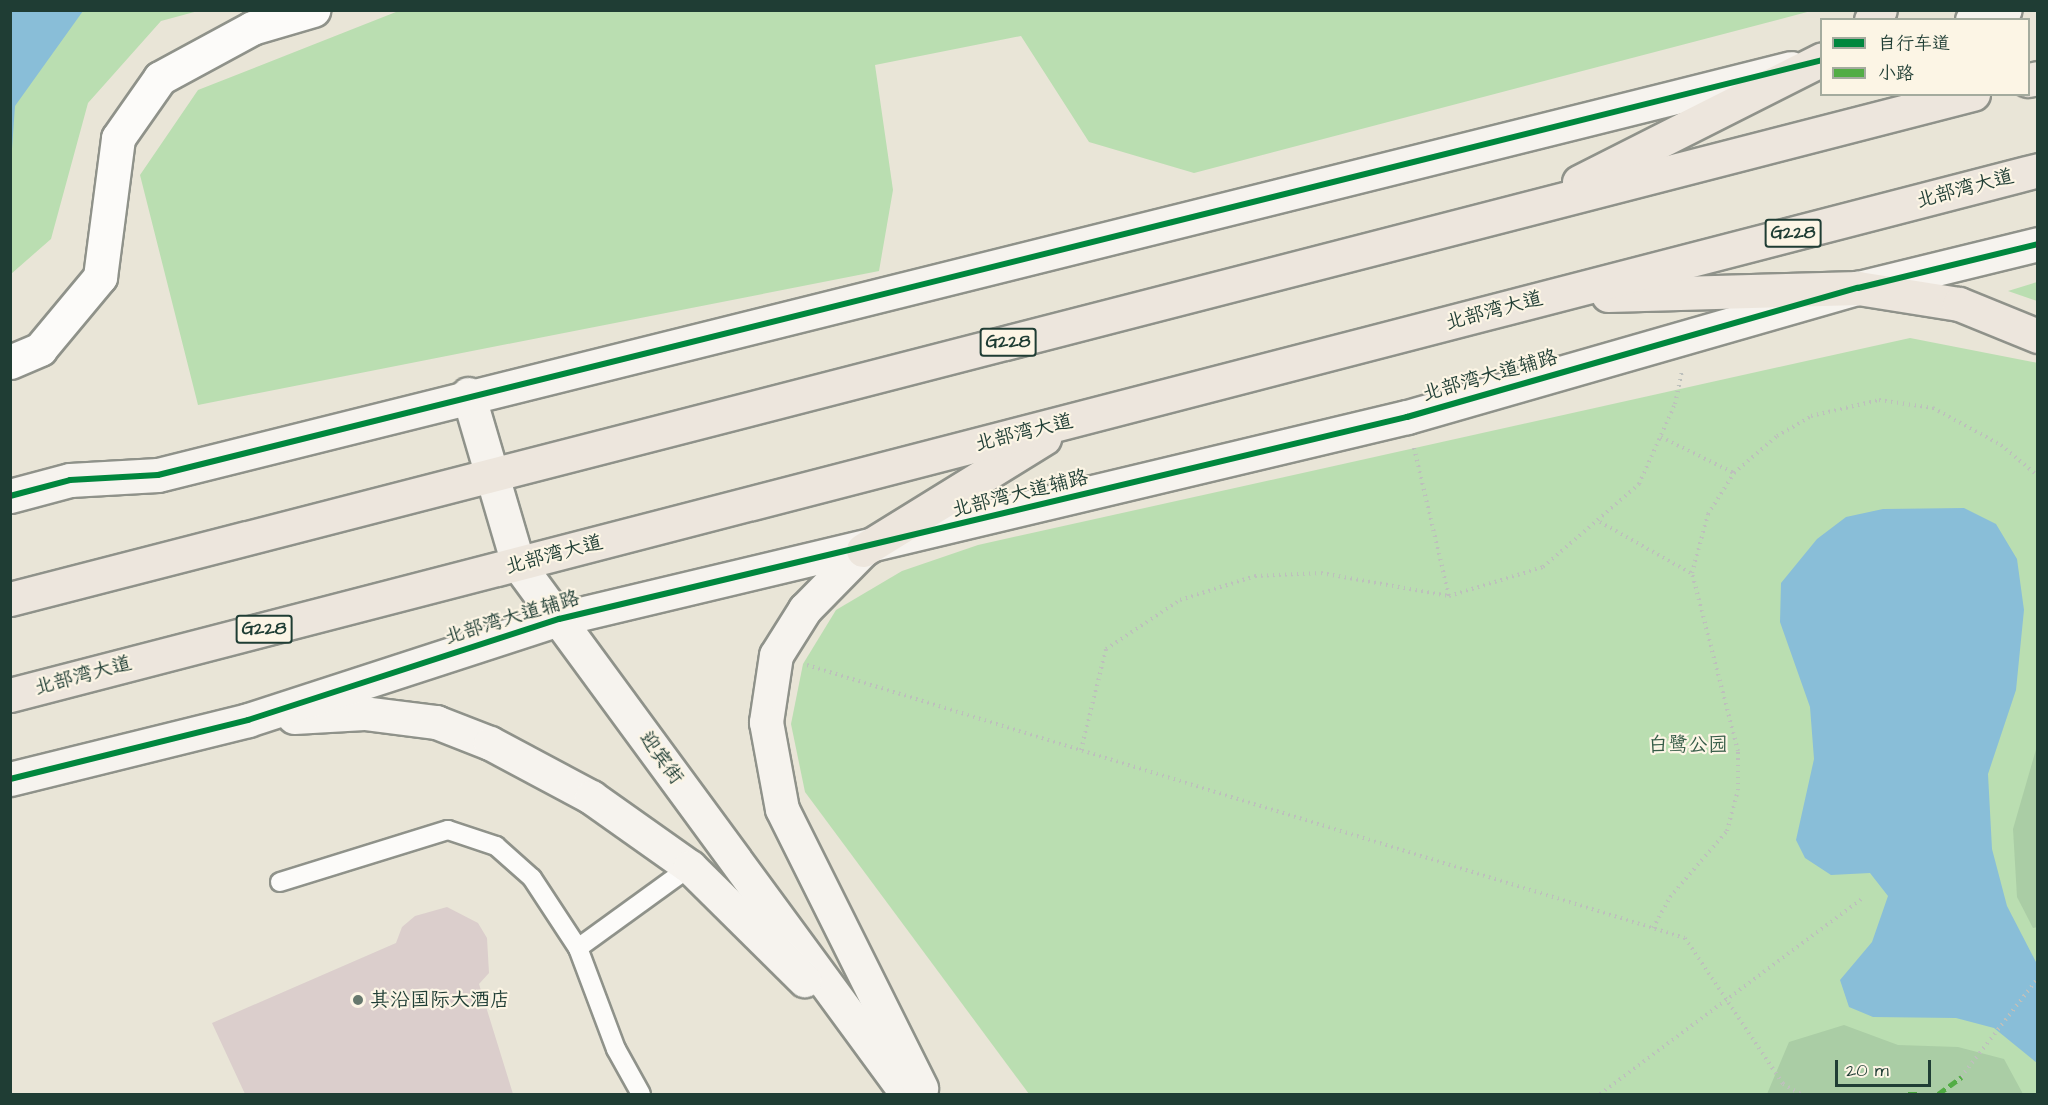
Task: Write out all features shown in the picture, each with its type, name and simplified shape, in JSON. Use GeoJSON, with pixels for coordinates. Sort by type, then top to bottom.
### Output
{"type":"FeatureCollection","features":[{"type":"Feature","properties":{"kind":"highway"},"geometry":{"type":"LineString","coordinates":[[1524,210],[1820,61]]}},
{"type":"Feature","properties":{"kind":"highway","name":"G228"},"geometry":{"type":"LineString","coordinates":[[10,599],[1965,96]]}},
{"type":"Feature","properties":{"kind":"highway","name":"北部湾大道"},"geometry":{"type":"LineString","coordinates":[[10,695],[2037,170]]}},
{"type":"Feature","properties":{"kind":"highway"},"geometry":{"type":"LineString","coordinates":[[1549,297],[1858,288],[1959,304],[2037,336]]}},
{"type":"Feature","properties":{"kind":"highway"},"geometry":{"type":"LineString","coordinates":[[863,550],[1074,420]]}},
{"type":"Feature","properties":{"kind":"main road"},"geometry":{"type":"LineString","coordinates":[[1979,18],[2005,10]]}},
{"type":"Feature","properties":{"kind":"main road"},"geometry":{"type":"LineString","coordinates":[[10,496],[70,480],[158,475],[468,394],[1820,60]]}},
{"type":"Feature","properties":{"kind":"main road","name":"北部湾大道辅路"},"geometry":{"type":"LineString","coordinates":[[10,779],[248,720],[559,619],[863,550],[1407,417],[1858,288],[2037,244]]}},
{"type":"Feature","properties":{"kind":"main road","name":"迎宾街"},"geometry":{"type":"LineString","coordinates":[[468,394],[518,564],[907,1095]]}},
{"type":"Feature","properties":{"kind":"main road"},"geometry":{"type":"LineString","coordinates":[[863,550],[805,609],[776,655],[766,722],[782,809],[925,1095]]}},
{"type":"Feature","properties":{"kind":"main road"},"geometry":{"type":"LineString","coordinates":[[248,720],[364,713],[436,722],[490,742],[591,796],[690,867],[876,1052]]}},
{"type":"Feature","properties":{"kind":"street"},"geometry":{"type":"LineString","coordinates":[[10,362],[40,349],[100,277],[117,138],[160,78],[252,28],[313,10]]}},
{"type":"Feature","properties":{"kind":"lane"},"geometry":{"type":"LineString","coordinates":[[280,882],[448,830],[496,846],[532,878],[578,948],[616,1048],[641,1095]]}},
{"type":"Feature","properties":{"kind":"lane"},"geometry":{"type":"LineString","coordinates":[[578,948],[690,867]]}},
{"type":"Feature","properties":{"kind":"path"},"geometry":{"type":"LineString","coordinates":[[1081,750],[1106,650],[1180,600],[1255,576],[1321,573],[1449,596],[1543,567],[1600,522],[1639,484],[1675,404],[1690,336]]}},
{"type":"Feature","properties":{"kind":"path"},"geometry":{"type":"LineString","coordinates":[[1653,928],[1670,897],[1727,831],[1738,790],[1738,751],[1692,573],[1708,514],[1734,472],[1777,436],[1811,416],[1879,400],[1933,408],[2001,445],[2037,476]]}},
{"type":"Feature","properties":{"kind":"path"},"geometry":{"type":"LineString","coordinates":[[1407,417],[1449,596]]}},
{"type":"Feature","properties":{"kind":"path"},"geometry":{"type":"LineString","coordinates":[[1661,437],[1734,472]]}},
{"type":"Feature","properties":{"kind":"path"},"geometry":{"type":"LineString","coordinates":[[1600,522],[1692,573]]}},
{"type":"Feature","properties":{"kind":"path"},"geometry":{"type":"LineString","coordinates":[[802,664],[1685,938],[1783,1084],[1800,1095]]}},
{"type":"Feature","properties":{"kind":"path"},"geometry":{"type":"LineString","coordinates":[[1600,1095],[1863,898]]}},
{"type":"Feature","properties":{"kind":"path"},"geometry":{"type":"LineString","coordinates":[[1961,1077],[2037,978]]}},
{"type":"Feature","properties":{"kind":"green space"},"geometry":{"type":"Polygon","coordinates":[[[401,10],[1811,11],[1194,173],[1089,142],[1021,36],[875,65],[893,190],[879,271],[198,405],[140,175],[198,90],[401,10]]]}},
{"type":"Feature","properties":{"kind":"green space"},"geometry":{"type":"Polygon","coordinates":[[[11,11],[198,11],[161,21],[88,103],[51,239],[11,274],[11,11]]]}},
{"type":"Feature","properties":{"kind":"green space"},"geometry":{"type":"Polygon","coordinates":[[[2037,282],[2037,301],[2008,291],[2037,282]]]}},
{"type":"Feature","properties":{"kind":"green space","name":"白鹭公园"},"geometry":{"type":"Polygon","coordinates":[[[1910,338],[2038,363],[2037,1094],[1029,1094],[805,792],[791,724],[803,664],[836,610],[902,571],[978,545],[1910,338]]]}},
{"type":"Feature","properties":{"kind":"green space"},"geometry":{"type":"Polygon","coordinates":[[[2037,746],[2038,927],[2033,928],[2017,897],[2013,829],[2037,746]]]}},
{"type":"Feature","properties":{"kind":"green space"},"geometry":{"type":"Polygon","coordinates":[[[1844,1025],[1898,1045],[1958,1047],[2004,1059],[2023,1094],[1767,1094],[1789,1042],[1844,1025]]]}},
{"type":"Feature","properties":{"kind":"water"},"geometry":{"type":"Polygon","coordinates":[[[11,10],[83,11],[15,106],[11,163],[11,10]]]}},
{"type":"Feature","properties":{"kind":"water"},"geometry":{"type":"Polygon","coordinates":[[[1964,508],[1996,524],[2017,559],[2024,610],[2016,690],[1988,774],[1992,849],[2007,906],[2037,964],[2037,1063],[1994,1028],[1956,1018],[1873,1017],[1849,1007],[1840,980],[1872,942],[1888,896],[1870,873],[1831,875],[1805,858],[1796,840],[1814,759],[1810,707],[1780,622],[1781,583],[1817,539],[1846,517],[1883,509],[1964,508]]]}},
{"type":"Feature","properties":{"kind":"building"},"geometry":{"type":"Polygon","coordinates":[[[447,907],[478,923],[487,938],[489,973],[479,984],[513,1094],[245,1094],[212,1023],[396,943],[402,927],[415,916],[447,907]]]}},
{"type":"Feature","properties":{"kind":"marked path"},"geometry":{"type":"LineString","coordinates":[[1938,1094],[1961,1077]]}},
{"type":"Feature","properties":{"kind":"marked path"},"geometry":{"type":"LineString","coordinates":[[1908,1094],[1920,1094]]}},
{"type":"Feature","properties":{"kind":"cycle path"},"geometry":{"type":"LineString","coordinates":[[10,496],[70,480],[158,475],[1820,60]]}},
{"type":"Feature","properties":{"kind":"cycle path"},"geometry":{"type":"LineString","coordinates":[[10,779],[248,720],[559,619],[1407,417],[1858,288],[2038,244]]}},
{"type":"Feature","properties":{"kind":"place","name":"其沿国际大酒店"},"geometry":{"type":"Point","coordinates":[358,1000]}}]}
